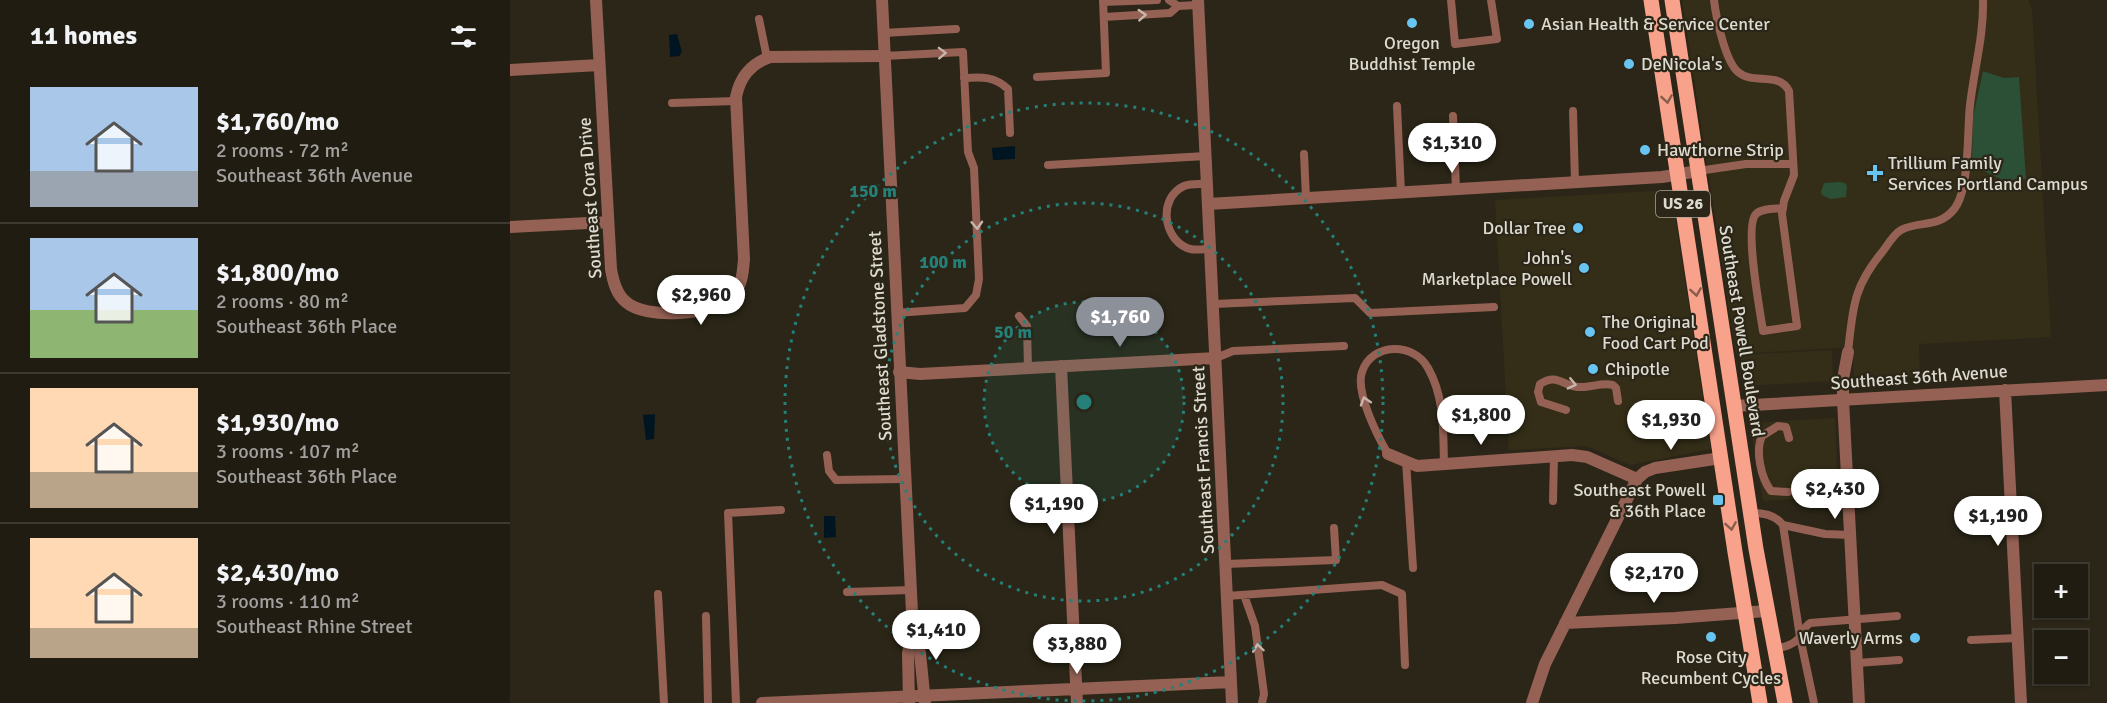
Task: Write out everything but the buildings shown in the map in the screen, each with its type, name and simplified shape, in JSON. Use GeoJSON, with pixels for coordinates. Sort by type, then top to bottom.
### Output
{"type":"FeatureCollection","features":[{"type":"Feature","properties":{"kind":"main road","name":"US 26"},"geometry":{"type":"LineString","coordinates":[[1652,0],[1708,377],[1761,703]]}},
{"type":"Feature","properties":{"kind":"main road","name":"Southeast Powell Boulevard"},"geometry":{"type":"LineString","coordinates":[[1672,0],[1750,513],[1766,611],[1785,703]]}},
{"type":"Feature","properties":{"kind":"main road"},"geometry":{"type":"LineString","coordinates":[[1708,377],[1734,406]]}},
{"type":"Feature","properties":{"kind":"main road"},"geometry":{"type":"LineString","coordinates":[[1721,458],[1744,473]]}},
{"type":"Feature","properties":{"kind":"street","name":"Southeast Cora Drive"},"geometry":{"type":"LineString","coordinates":[[596,0],[613,282],[618,294],[635,308],[658,313],[699,311],[721,304],[732,296],[740,285],[744,259],[736,101],[738,86],[744,75],[750,67],[767,58]]}},
{"type":"Feature","properties":{"kind":"street","name":"Southeast Gladstone Street"},"geometry":{"type":"LineString","coordinates":[[882,0],[913,633],[920,653],[925,700]]}},
{"type":"Feature","properties":{"kind":"street","name":"Southeast Francis Street"},"geometry":{"type":"LineString","coordinates":[[1198,2],[1232,703]]}},
{"type":"Feature","properties":{"kind":"street"},"geometry":{"type":"LineString","coordinates":[[767,58],[884,56]]}},
{"type":"Feature","properties":{"kind":"street"},"geometry":{"type":"LineString","coordinates":[[510,70],[599,65]]}},
{"type":"Feature","properties":{"kind":"street"},"geometry":{"type":"LineString","coordinates":[[1208,204],[1575,182],[1698,171]]}},
{"type":"Feature","properties":{"kind":"street"},"geometry":{"type":"LineString","coordinates":[[510,228],[608,222]]}},
{"type":"Feature","properties":{"kind":"street"},"geometry":{"type":"LineString","coordinates":[[1848,352],[1843,379],[1859,703]]}},
{"type":"Feature","properties":{"kind":"street"},"geometry":{"type":"LineString","coordinates":[[899,372],[920,374],[1216,358]]}},
{"type":"Feature","properties":{"kind":"street"},"geometry":{"type":"LineString","coordinates":[[1061,366],[1077,697]]}},
{"type":"Feature","properties":{"kind":"street","name":"Southeast 36th Avenue"},"geometry":{"type":"LineString","coordinates":[[1734,406],[2107,385]]}},
{"type":"Feature","properties":{"kind":"street"},"geometry":{"type":"LineString","coordinates":[[2006,390],[2021,703]]}},
{"type":"Feature","properties":{"kind":"street"},"geometry":{"type":"LineString","coordinates":[[1389,454],[1417,466],[1572,455],[1587,458],[1637,479]]}},
{"type":"Feature","properties":{"kind":"street"},"geometry":{"type":"LineString","coordinates":[[1532,703],[1545,664],[1637,479],[1645,472],[1656,468],[1721,458]]}},
{"type":"Feature","properties":{"kind":"street"},"geometry":{"type":"LineString","coordinates":[[1565,623],[1766,611]]}},
{"type":"Feature","properties":{"kind":"street","name":"Southeast Gladstone Street"},"geometry":{"type":"LineString","coordinates":[[908,700],[908,652],[913,633]]}},
{"type":"Feature","properties":{"kind":"street"},"geometry":{"type":"LineString","coordinates":[[762,703],[1077,697],[1231,682]]}},
{"type":"Feature","properties":{"kind":"lane"},"geometry":{"type":"LineString","coordinates":[[1037,77],[1106,73],[1103,1],[1157,0]]}},
{"type":"Feature","properties":{"kind":"lane"},"geometry":{"type":"LineString","coordinates":[[1170,0],[1178,6]]}},
{"type":"Feature","properties":{"kind":"lane"},"geometry":{"type":"LineString","coordinates":[[1451,0],[1455,44],[1497,39],[1491,0]]}},
{"type":"Feature","properties":{"kind":"lane"},"geometry":{"type":"LineString","coordinates":[[1714,0],[1729,59],[1735,69],[1746,76],[1780,81],[1789,91],[1794,176],[1782,214],[1797,326],[1763,331],[1750,238],[1752,222],[1755,214],[1762,210],[1783,208]]}},
{"type":"Feature","properties":{"kind":"lane"},"geometry":{"type":"LineString","coordinates":[[1848,352],[1853,307],[1860,283],[1868,269],[1900,231],[1935,223],[1948,216],[1957,206],[1964,182],[1970,104],[1981,34],[1983,0]]}},
{"type":"Feature","properties":{"kind":"lane"},"geometry":{"type":"LineString","coordinates":[[1104,17],[1170,13],[1178,6],[1198,2]]}},
{"type":"Feature","properties":{"kind":"lane"},"geometry":{"type":"LineString","coordinates":[[759,19],[767,58]]}},
{"type":"Feature","properties":{"kind":"lane"},"geometry":{"type":"LineString","coordinates":[[883,33],[956,29]]}},
{"type":"Feature","properties":{"kind":"lane"},"geometry":{"type":"LineString","coordinates":[[884,56],[963,52],[968,152],[974,168],[979,289],[965,308],[960,310],[896,313]]}},
{"type":"Feature","properties":{"kind":"lane"},"geometry":{"type":"LineString","coordinates":[[964,78],[984,76],[999,80],[1008,89],[1010,133]]}},
{"type":"Feature","properties":{"kind":"lane"},"geometry":{"type":"LineString","coordinates":[[672,104],[736,101]]}},
{"type":"Feature","properties":{"kind":"lane"},"geometry":{"type":"LineString","coordinates":[[1397,106],[1401,192]]}},
{"type":"Feature","properties":{"kind":"lane"},"geometry":{"type":"LineString","coordinates":[[1573,111],[1575,182]]}},
{"type":"Feature","properties":{"kind":"lane"},"geometry":{"type":"LineString","coordinates":[[1453,116],[1456,189]]}},
{"type":"Feature","properties":{"kind":"lane"},"geometry":{"type":"LineString","coordinates":[[1304,154],[1306,198]]}},
{"type":"Feature","properties":{"kind":"lane"},"geometry":{"type":"LineString","coordinates":[[1048,165],[1206,156]]}},
{"type":"Feature","properties":{"kind":"lane"},"geometry":{"type":"LineString","coordinates":[[1698,171],[1746,164],[1793,164]]}},
{"type":"Feature","properties":{"kind":"lane"},"geometry":{"type":"LineString","coordinates":[[1207,184],[1189,184],[1178,189],[1168,206],[1167,216],[1170,234],[1180,244],[1193,250],[1210,249]]}},
{"type":"Feature","properties":{"kind":"lane"},"geometry":{"type":"LineString","coordinates":[[1214,304],[1355,298],[1370,313],[1494,307]]}},
{"type":"Feature","properties":{"kind":"lane"},"geometry":{"type":"LineString","coordinates":[[1019,316],[1027,326],[1028,368]]}},
{"type":"Feature","properties":{"kind":"lane"},"geometry":{"type":"LineString","coordinates":[[1216,358],[1233,351],[1344,346]]}},
{"type":"Feature","properties":{"kind":"lane"},"geometry":{"type":"LineString","coordinates":[[1389,454],[1377,436],[1360,383],[1362,372],[1373,356],[1399,349],[1412,351],[1420,357],[1434,381],[1442,407],[1444,464]]}},
{"type":"Feature","properties":{"kind":"lane"},"geometry":{"type":"LineString","coordinates":[[1566,410],[1541,402],[1538,392],[1540,384],[1556,379],[1576,387],[1613,385],[1617,388],[1618,401]]}},
{"type":"Feature","properties":{"kind":"lane"},"geometry":{"type":"LineString","coordinates":[[1789,438],[1786,427],[1778,426],[1762,436],[1759,447],[1767,485],[1771,491],[1815,490],[1824,484]]}},
{"type":"Feature","properties":{"kind":"lane"},"geometry":{"type":"LineString","coordinates":[[827,455],[829,471],[836,480],[904,479]]}},
{"type":"Feature","properties":{"kind":"lane"},"geometry":{"type":"LineString","coordinates":[[1553,501],[1554,456]]}},
{"type":"Feature","properties":{"kind":"lane"},"geometry":{"type":"LineString","coordinates":[[1406,462],[1413,568]]}},
{"type":"Feature","properties":{"kind":"lane"},"geometry":{"type":"LineString","coordinates":[[736,703],[728,513],[781,510]]}},
{"type":"Feature","properties":{"kind":"lane"},"geometry":{"type":"LineString","coordinates":[[1750,513],[1762,513],[1773,517],[1783,525],[1825,534],[1851,535]]}},
{"type":"Feature","properties":{"kind":"lane"},"geometry":{"type":"LineString","coordinates":[[1783,525],[1800,637],[1814,703]]}},
{"type":"Feature","properties":{"kind":"lane"},"geometry":{"type":"LineString","coordinates":[[1226,564],[1336,560],[1334,528]]}},
{"type":"Feature","properties":{"kind":"lane"},"geometry":{"type":"LineString","coordinates":[[1227,596],[1382,585],[1402,594],[1405,665]]}},
{"type":"Feature","properties":{"kind":"lane"},"geometry":{"type":"LineString","coordinates":[[847,592],[911,590]]}},
{"type":"Feature","properties":{"kind":"lane"},"geometry":{"type":"LineString","coordinates":[[658,594],[664,703]]}},
{"type":"Feature","properties":{"kind":"lane"},"geometry":{"type":"LineString","coordinates":[[1244,595],[1255,626],[1264,694],[1262,703]]}},
{"type":"Feature","properties":{"kind":"lane"},"geometry":{"type":"LineString","coordinates":[[706,616],[708,703]]}},
{"type":"Feature","properties":{"kind":"lane"},"geometry":{"type":"LineString","coordinates":[[1774,649],[1790,645],[1800,637],[1804,627],[1810,623],[1897,616]]}},
{"type":"Feature","properties":{"kind":"lane"},"geometry":{"type":"LineString","coordinates":[[1971,640],[2018,638]]}},
{"type":"Feature","properties":{"kind":"lane"},"geometry":{"type":"LineString","coordinates":[[1857,663],[1899,660]]}},
{"type":"Feature","properties":{"kind":"shaded area","name":"Trillium Family Services Portland Campus"},"geometry":{"type":"Polygon","coordinates":[[[1682,0],[2028,0],[2032,9],[2051,337],[1919,344],[1920,377],[1854,381],[1852,347],[1736,354],[1682,0]]]}},
{"type":"Feature","properties":{"kind":"shaded area"},"geometry":{"type":"Polygon","coordinates":[[[1671,190],[1711,449],[1630,465],[1587,446],[1509,450],[1495,200],[1671,190]]]}},
{"type":"Feature","properties":{"kind":"shaded area"},"geometry":{"type":"Polygon","coordinates":[[[1832,350],[1833,381],[1745,386],[1740,355],[1832,350]]]}},
{"type":"Feature","properties":{"kind":"shaded area"},"geometry":{"type":"Polygon","coordinates":[[[1835,418],[1838,496],[1763,501],[1750,423],[1835,418]]]}},
{"type":"Feature","properties":{"kind":"green space"},"geometry":{"type":"Polygon","coordinates":[[[1983,71],[2004,78],[2019,77],[2026,179],[2003,179],[1975,168],[1972,164],[1973,117],[1983,71]]]}},
{"type":"Feature","properties":{"kind":"green space"},"geometry":{"type":"Polygon","coordinates":[[[1839,182],[1847,186],[1846,197],[1831,199],[1822,195],[1824,183],[1839,182]]]}},
{"type":"Feature","properties":{"kind":"water"},"geometry":{"type":"Polygon","coordinates":[[[677,34],[682,52],[679,56],[670,57],[669,35],[677,34]]]}},
{"type":"Feature","properties":{"kind":"water"},"geometry":{"type":"Polygon","coordinates":[[[1015,146],[1015,159],[993,160],[992,148],[1015,146]]]}},
{"type":"Feature","properties":{"kind":"water"},"geometry":{"type":"Polygon","coordinates":[[[655,414],[654,439],[646,440],[643,415],[655,414]]]}},
{"type":"Feature","properties":{"kind":"water"},"geometry":{"type":"Polygon","coordinates":[[[824,516],[835,516],[836,537],[824,538],[824,516]]]}},
{"type":"Feature","properties":{"kind":"place","name":"Oregon Buddhist Temple"},"geometry":{"type":"Point","coordinates":[1412,23]}},
{"type":"Feature","properties":{"kind":"place","name":"Asian Health & Service Center"},"geometry":{"type":"Point","coordinates":[1529,24]}},
{"type":"Feature","properties":{"kind":"place","name":"DeNicola's"},"geometry":{"type":"Point","coordinates":[1629,64]}},
{"type":"Feature","properties":{"kind":"place","name":"Hawthorne Strip"},"geometry":{"type":"Point","coordinates":[1645,150]}},
{"type":"Feature","properties":{"kind":"place","name":"Trillium Family Services Portland Campus"},"geometry":{"type":"Point","coordinates":[1875,173]}},
{"type":"Feature","properties":{"kind":"place","name":"Dollar Tree"},"geometry":{"type":"Point","coordinates":[1578,228]}},
{"type":"Feature","properties":{"kind":"place","name":"John's Marketplace Powell"},"geometry":{"type":"Point","coordinates":[1584,268]}},
{"type":"Feature","properties":{"kind":"place","name":"The Original Food Cart Pod"},"geometry":{"type":"Point","coordinates":[1590,332]}},
{"type":"Feature","properties":{"kind":"place","name":"Chipotle"},"geometry":{"type":"Point","coordinates":[1593,369]}},
{"type":"Feature","properties":{"kind":"place","name":"Southeast Powell & 36th Place"},"geometry":{"type":"Point","coordinates":[1718,500]}},
{"type":"Feature","properties":{"kind":"place","name":"Rose City Recumbent Cycles"},"geometry":{"type":"Point","coordinates":[1711,637]}},
{"type":"Feature","properties":{"kind":"place","name":"Waverly Arms"},"geometry":{"type":"Point","coordinates":[1915,638]}}]}
